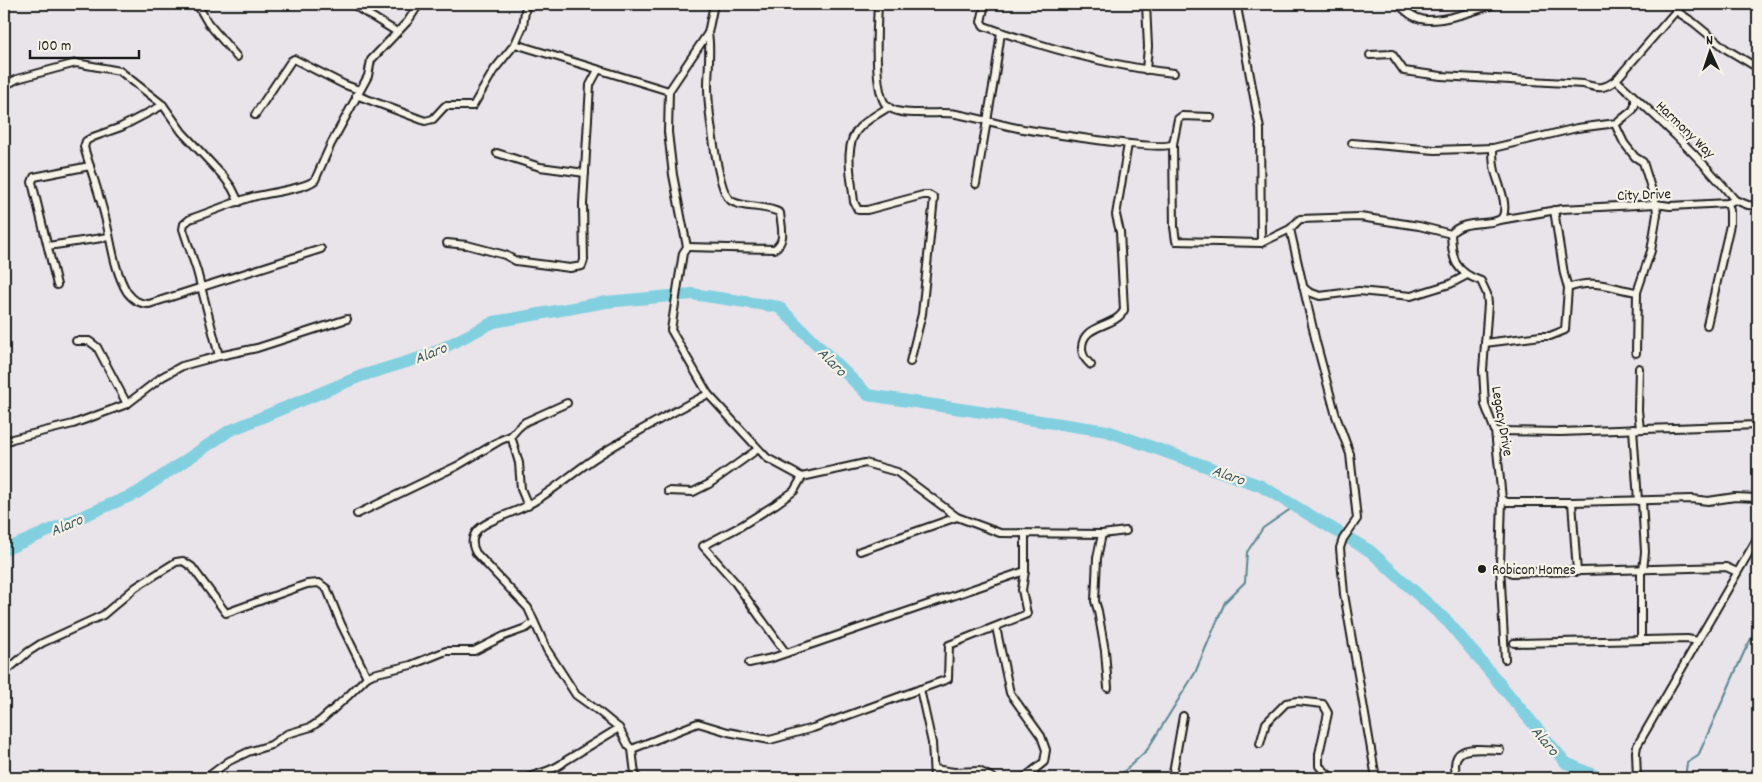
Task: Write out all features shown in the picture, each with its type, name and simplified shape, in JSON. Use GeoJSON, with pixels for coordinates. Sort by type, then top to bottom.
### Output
{"type":"FeatureCollection","features":[{"type":"Feature","properties":{"kind":"street"},"geometry":{"type":"LineString","coordinates":[[197,4],[208,23],[238,57]]}},
{"type":"Feature","properties":{"kind":"street"},"geometry":{"type":"LineString","coordinates":[[219,356],[197,271],[183,229],[184,224],[239,202],[312,183],[368,76],[371,60],[408,21],[419,4]]}},
{"type":"Feature","properties":{"kind":"street"},"geometry":{"type":"LineString","coordinates":[[255,115],[294,59],[358,92],[425,121],[433,119],[445,106],[473,106],[494,70],[516,44],[523,26],[526,4]]}},
{"type":"Feature","properties":{"kind":"street"},"geometry":{"type":"LineString","coordinates":[[714,4],[708,33],[670,91],[668,132],[673,175],[687,246],[678,284],[671,330],[708,394],[767,458],[802,477],[865,462],[898,472],[958,517],[1000,533],[1102,534],[1126,531]]}},
{"type":"Feature","properties":{"kind":"street"},"geometry":{"type":"LineString","coordinates":[[878,4],[877,41],[880,86],[884,100],[889,107],[910,113],[956,114],[1004,126],[1085,139],[1128,144],[1167,146],[1173,144]]}},
{"type":"Feature","properties":{"kind":"street"},"geometry":{"type":"LineString","coordinates":[[985,4],[982,22],[984,26],[1044,46],[1146,70],[1174,73]]}},
{"type":"Feature","properties":{"kind":"street"},"geometry":{"type":"LineString","coordinates":[[1146,4],[1148,47],[1146,70]]}},
{"type":"Feature","properties":{"kind":"street"},"geometry":{"type":"LineString","coordinates":[[1238,4],[1260,129],[1261,243]]}},
{"type":"Feature","properties":{"kind":"street"},"geometry":{"type":"LineString","coordinates":[[1398,4],[1414,17],[1426,20],[1476,11],[1494,4]]}},
{"type":"Feature","properties":{"kind":"street"},"geometry":{"type":"LineString","coordinates":[[1370,55],[1392,54],[1404,71],[1441,76],[1561,82],[1601,88],[1607,87],[1616,80],[1680,4]]}},
{"type":"Feature","properties":{"kind":"street"},"geometry":{"type":"LineString","coordinates":[[358,8],[397,32]]}},
{"type":"Feature","properties":{"kind":"street"},"geometry":{"type":"LineString","coordinates":[[1676,11],[1693,22],[1726,49],[1758,68]]}},
{"type":"Feature","properties":{"kind":"street"},"geometry":{"type":"LineString","coordinates":[[976,184],[996,75],[1001,32]]}},
{"type":"Feature","properties":{"kind":"street"},"geometry":{"type":"LineString","coordinates":[[687,246],[774,249],[782,241],[780,212],[773,208],[733,202],[724,192],[711,120],[708,89],[710,42],[708,33]]}},
{"type":"Feature","properties":{"kind":"street"},"geometry":{"type":"LineString","coordinates":[[516,44],[670,91]]}},
{"type":"Feature","properties":{"kind":"street"},"geometry":{"type":"LineString","coordinates":[[4,86],[17,79],[45,70],[76,63],[90,64],[120,71],[163,106],[182,132],[228,182],[239,202]]}},
{"type":"Feature","properties":{"kind":"street"},"geometry":{"type":"LineString","coordinates":[[447,244],[467,245],[505,255],[516,261],[570,268],[582,266],[585,242],[582,225],[590,85],[598,70]]}},
{"type":"Feature","properties":{"kind":"street","name":"Harmony Way"},"geometry":{"type":"LineString","coordinates":[[1616,80],[1691,150],[1735,200]]}},
{"type":"Feature","properties":{"kind":"street"},"geometry":{"type":"LineString","coordinates":[[1352,143],[1436,150],[1493,148],[1577,128],[1615,124],[1623,120],[1633,110],[1636,105],[1635,99]]}},
{"type":"Feature","properties":{"kind":"street"},"geometry":{"type":"LineString","coordinates":[[163,106],[122,127],[86,141],[84,147],[120,275],[127,292],[135,301],[141,304],[149,304],[321,249]]}},
{"type":"Feature","properties":{"kind":"street"},"geometry":{"type":"LineString","coordinates":[[889,107],[861,125],[851,140],[849,150],[854,202],[858,210],[867,210],[923,195],[929,195],[934,198],[922,314],[910,362]]}},
{"type":"Feature","properties":{"kind":"street"},"geometry":{"type":"LineString","coordinates":[[1211,117],[1179,117],[1173,144],[1174,226],[1176,241],[1261,243],[1290,229],[1300,220],[1360,217],[1419,226],[1451,234]]}},
{"type":"Feature","properties":{"kind":"street"},"geometry":{"type":"LineString","coordinates":[[1615,124],[1634,157],[1643,162],[1656,204],[1657,214],[1651,251],[1637,292],[1636,353]]}},
{"type":"Feature","properties":{"kind":"street"},"geometry":{"type":"LineString","coordinates":[[1092,365],[1086,361],[1082,350],[1084,337],[1119,317],[1124,310],[1120,232],[1116,215],[1128,144]]}},
{"type":"Feature","properties":{"kind":"street"},"geometry":{"type":"LineString","coordinates":[[1493,148],[1495,171],[1504,207],[1504,215],[1500,220]]}},
{"type":"Feature","properties":{"kind":"street"},"geometry":{"type":"LineString","coordinates":[[497,153],[540,167],[585,173]]}},
{"type":"Feature","properties":{"kind":"street"},"geometry":{"type":"LineString","coordinates":[[57,285],[32,182],[34,177],[90,166]]}},
{"type":"Feature","properties":{"kind":"street"},"geometry":{"type":"LineString","coordinates":[[1735,200],[1748,205],[1758,206]]}},
{"type":"Feature","properties":{"kind":"street","name":"City Drive"},"geometry":{"type":"LineString","coordinates":[[1451,234],[1454,230],[1465,225],[1495,222],[1554,210],[1656,204],[1670,206],[1728,203],[1735,200]]}},
{"type":"Feature","properties":{"kind":"street"},"geometry":{"type":"LineString","coordinates":[[1707,325],[1730,225],[1728,203]]}},
{"type":"Feature","properties":{"kind":"street"},"geometry":{"type":"LineString","coordinates":[[1485,343],[1550,336],[1565,330],[1568,288],[1554,210]]}},
{"type":"Feature","properties":{"kind":"street"},"geometry":{"type":"LineString","coordinates":[[1290,229],[1302,286],[1336,416],[1350,454],[1357,519],[1343,539],[1340,548],[1344,594],[1376,778]]}},
{"type":"Feature","properties":{"kind":"street","name":"Legacy Drive"},"geometry":{"type":"LineString","coordinates":[[1451,234],[1452,253],[1456,263],[1467,275],[1481,281],[1487,294],[1488,304],[1483,370],[1485,405],[1495,431],[1502,499],[1500,564],[1505,658]]}},
{"type":"Feature","properties":{"kind":"street"},"geometry":{"type":"LineString","coordinates":[[48,246],[109,237]]}},
{"type":"Feature","properties":{"kind":"street"},"geometry":{"type":"LineString","coordinates":[[1302,286],[1309,292],[1320,296],[1359,291],[1411,296],[1450,284],[1467,275]]}},
{"type":"Feature","properties":{"kind":"street"},"geometry":{"type":"LineString","coordinates":[[1568,288],[1593,283],[1637,292]]}},
{"type":"Feature","properties":{"kind":"street"},"geometry":{"type":"LineString","coordinates":[[4,443],[12,439],[73,424],[127,404],[162,377],[182,366],[257,348],[347,319]]}},
{"type":"Feature","properties":{"kind":"street"},"geometry":{"type":"LineString","coordinates":[[76,341],[89,341],[96,347],[127,404]]}},
{"type":"Feature","properties":{"kind":"street"},"geometry":{"type":"LineString","coordinates":[[1639,368],[1637,429],[1640,501],[1645,552],[1642,570],[1641,640]]}},
{"type":"Feature","properties":{"kind":"street"},"geometry":{"type":"LineString","coordinates":[[637,778],[632,750],[619,728],[576,695],[547,650],[528,608],[476,553],[473,541],[476,530],[528,506],[630,436],[708,394]]}},
{"type":"Feature","properties":{"kind":"street"},"geometry":{"type":"LineString","coordinates":[[357,514],[422,484],[485,451],[501,440],[512,436],[525,422],[567,403]]}},
{"type":"Feature","properties":{"kind":"street"},"geometry":{"type":"LineString","coordinates":[[1495,431],[1560,432],[1758,425]]}},
{"type":"Feature","properties":{"kind":"street"},"geometry":{"type":"LineString","coordinates":[[512,436],[519,463],[521,489],[528,506]]}},
{"type":"Feature","properties":{"kind":"street"},"geometry":{"type":"LineString","coordinates":[[668,491],[693,492],[709,484],[758,449]]}},
{"type":"Feature","properties":{"kind":"street"},"geometry":{"type":"LineString","coordinates":[[786,652],[734,581],[703,546],[741,526],[776,504],[794,491],[802,477]]}},
{"type":"Feature","properties":{"kind":"street"},"geometry":{"type":"LineString","coordinates":[[1502,499],[1507,502],[1572,502],[1692,499],[1708,501],[1735,497],[1758,498]]}},
{"type":"Feature","properties":{"kind":"street"},"geometry":{"type":"LineString","coordinates":[[1572,502],[1577,572]]}},
{"type":"Feature","properties":{"kind":"street"},"geometry":{"type":"LineString","coordinates":[[860,551],[958,517]]}},
{"type":"Feature","properties":{"kind":"street"},"geometry":{"type":"LineString","coordinates":[[632,750],[698,723],[728,732],[770,740],[813,728],[948,679],[949,645],[1027,614],[1022,590],[1025,571],[1025,534]]}},
{"type":"Feature","properties":{"kind":"street"},"geometry":{"type":"LineString","coordinates":[[1102,534],[1097,558],[1095,601],[1106,651],[1108,688]]}},
{"type":"Feature","properties":{"kind":"street"},"geometry":{"type":"LineString","coordinates":[[1637,778],[1636,752],[1638,746],[1758,537]]}},
{"type":"Feature","properties":{"kind":"street"},"geometry":{"type":"LineString","coordinates":[[4,673],[28,652],[42,643],[102,615],[136,588],[176,562],[183,561],[192,567],[226,613],[307,584],[317,583],[322,585],[327,589],[341,624],[367,677]]}},
{"type":"Feature","properties":{"kind":"street"},"geometry":{"type":"LineString","coordinates":[[1500,564],[1512,573],[1726,567],[1737,572]]}},
{"type":"Feature","properties":{"kind":"street"},"geometry":{"type":"LineString","coordinates":[[748,663],[786,652],[1025,571]]}},
{"type":"Feature","properties":{"kind":"street"},"geometry":{"type":"LineString","coordinates":[[206,778],[229,761],[248,752],[272,745],[287,734],[311,727],[335,708],[367,677],[378,672],[411,665],[446,651],[474,651],[504,636],[526,628],[534,622]]}},
{"type":"Feature","properties":{"kind":"street"},"geometry":{"type":"LineString","coordinates":[[996,627],[1010,693],[1041,736],[1046,750],[1044,762],[1024,778]]}},
{"type":"Feature","properties":{"kind":"street"},"geometry":{"type":"LineString","coordinates":[[1514,643],[1687,639],[1698,641]]}},
{"type":"Feature","properties":{"kind":"street"},"geometry":{"type":"LineString","coordinates":[[920,689],[932,743],[934,778]]}},
{"type":"Feature","properties":{"kind":"street"},"geometry":{"type":"LineString","coordinates":[[1260,744],[1266,723],[1286,703],[1296,701],[1323,704],[1328,713],[1319,754],[1319,766],[1332,778]]}},
{"type":"Feature","properties":{"kind":"street"},"geometry":{"type":"LineString","coordinates":[[1172,778],[1183,716]]}},
{"type":"Feature","properties":{"kind":"street"},"geometry":{"type":"LineString","coordinates":[[527,778],[559,766],[619,728]]}},
{"type":"Feature","properties":{"kind":"street"},"geometry":{"type":"LineString","coordinates":[[1457,778],[1455,764],[1459,752],[1476,749],[1500,750]]}},
{"type":"Feature","properties":{"kind":"street"},"geometry":{"type":"LineString","coordinates":[[934,769],[954,772],[979,771],[993,778]]}},
{"type":"Feature","properties":{"kind":"waterway","name":"Alaro"},"geometry":{"type":"LineString","coordinates":[[4,550],[137,493],[229,431],[361,376],[429,355],[494,322],[606,302],[692,294],[779,307],[868,395],[1107,431],[1261,486],[1370,551],[1448,622],[1566,763],[1600,778]]}},
{"type":"Feature","properties":{"kind":"waterway"},"geometry":{"type":"LineString","coordinates":[[1117,778],[1147,750],[1195,673],[1225,602],[1245,582],[1247,552],[1263,528],[1295,506]]}},
{"type":"Feature","properties":{"kind":"waterway"},"geometry":{"type":"LineString","coordinates":[[1685,778],[1687,763],[1698,756],[1745,650],[1758,626]]}},
{"type":"Feature","properties":{"kind":"place","name":"Robicon Homes"},"geometry":{"type":"Point","coordinates":[1482,569]}}]}
